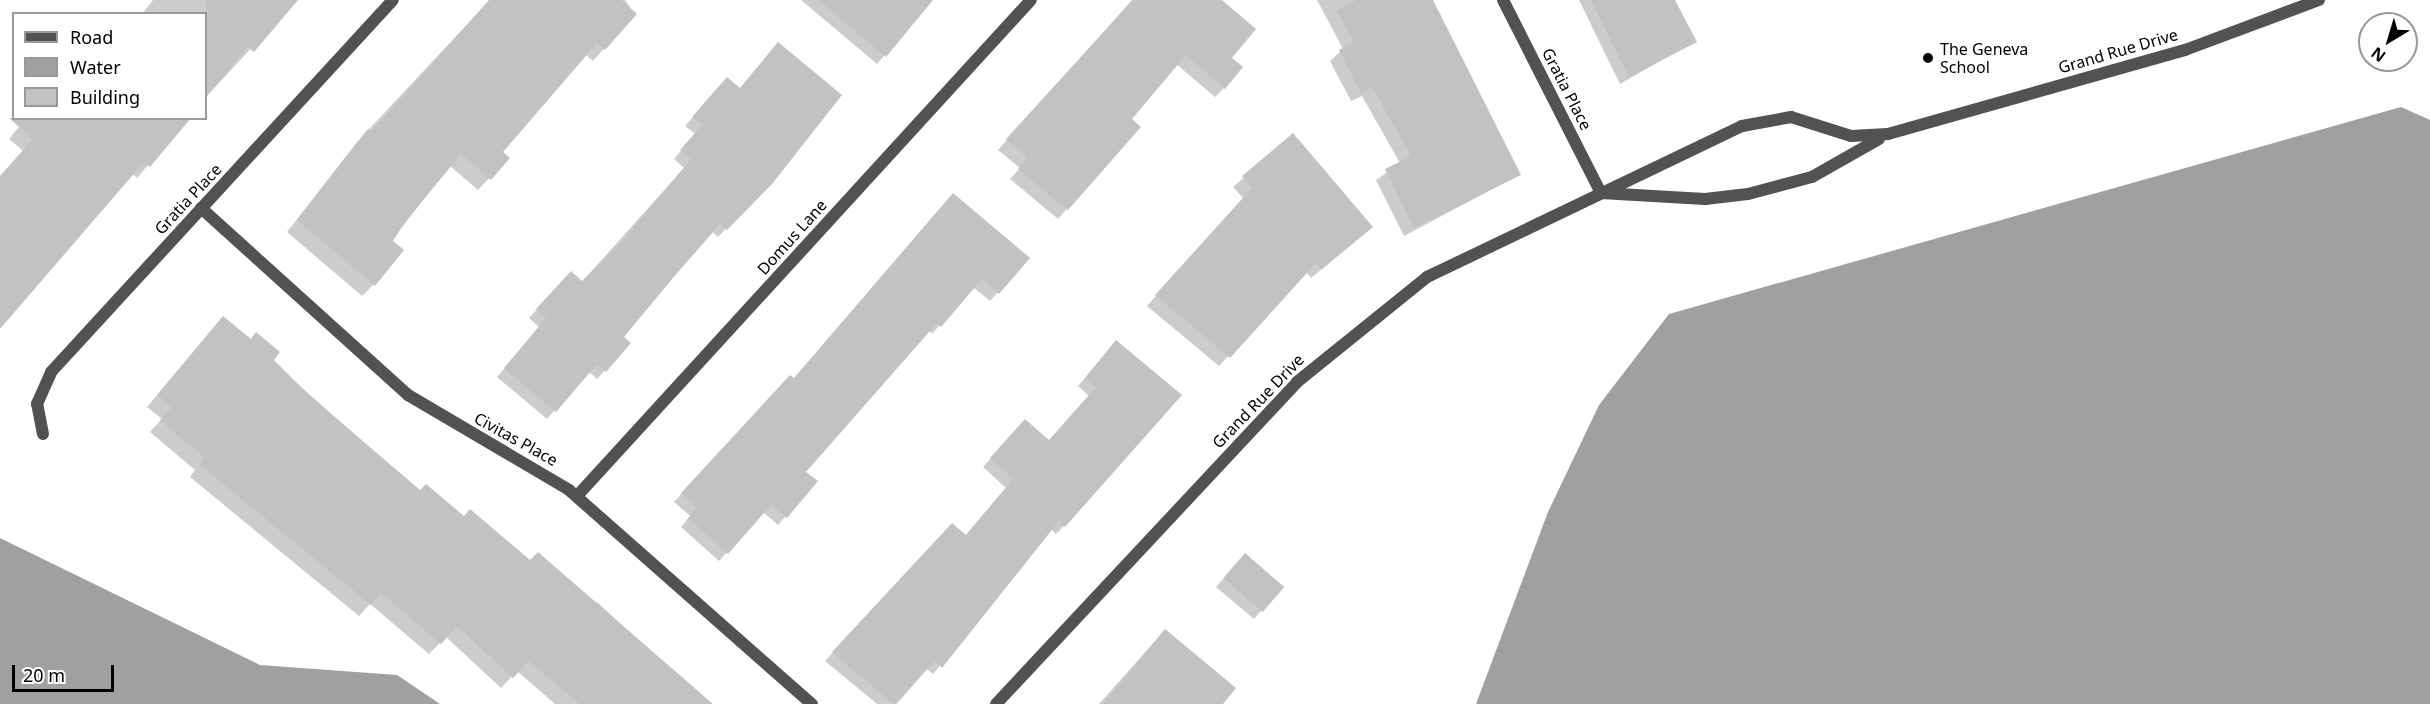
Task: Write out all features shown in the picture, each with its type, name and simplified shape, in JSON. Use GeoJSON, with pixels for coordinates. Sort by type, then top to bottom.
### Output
{"type":"FeatureCollection","features":[{"type":"Feature","properties":{"kind":"street","name":"Gratia Place"},"geometry":{"type":"LineString","coordinates":[[43,434],[37,404],[51,372],[393,0]]}},
{"type":"Feature","properties":{"kind":"street","name":"Domus Lane"},"geometry":{"type":"LineString","coordinates":[[577,496],[1031,0]]}},
{"type":"Feature","properties":{"kind":"street","name":"Gratia Place"},"geometry":{"type":"LineString","coordinates":[[1503,0],[1601,193]]}},
{"type":"Feature","properties":{"kind":"street","name":"Grand Rue Drive"},"geometry":{"type":"LineString","coordinates":[[996,704],[1330,350],[1427,277],[1601,193],[1704,140],[1770,118],[1811,121],[1851,136],[1888,134],[2185,50],[2319,0]]}},
{"type":"Feature","properties":{"kind":"street","name":"Grand Rue Drive"},"geometry":{"type":"LineString","coordinates":[[1601,193],[1705,199],[1771,189],[1812,177],[1888,134]]}},
{"type":"Feature","properties":{"kind":"street","name":"Civitas Place"},"geometry":{"type":"LineString","coordinates":[[201,208],[408,395],[577,496],[812,704]]}},
{"type":"Feature","properties":{"kind":"water"},"geometry":{"type":"Polygon","coordinates":[[[2401,107],[2430,120],[2430,704],[1476,704],[1548,512],[1599,405],[1669,314],[2401,107]]]}},
{"type":"Feature","properties":{"kind":"water"},"geometry":{"type":"Polygon","coordinates":[[[0,538],[260,665],[397,675],[440,704],[0,704],[0,538]]]}},
{"type":"Feature","properties":{"kind":"building"},"geometry":{"type":"Polygon","coordinates":[[[206,0],[298,0],[254,52],[248,47],[207,96],[206,0]]]}},
{"type":"Feature","properties":{"kind":"building"},"geometry":{"type":"Polygon","coordinates":[[[489,0],[621,0],[637,14],[605,50],[597,43],[503,152],[510,158],[491,180],[461,154],[405,222],[393,241],[404,250],[375,286],[297,220],[368,129],[372,131],[489,0]]]}},
{"type":"Feature","properties":{"kind":"building"},"geometry":{"type":"Polygon","coordinates":[[[818,0],[933,0],[886,57],[818,0]]]}},
{"type":"Feature","properties":{"kind":"building"},"geometry":{"type":"Polygon","coordinates":[[[1133,0],[1222,0],[1256,29],[1232,58],[1243,67],[1225,89],[1186,55],[1132,119],[1141,127],[1068,210],[1018,169],[1028,158],[1006,139],[1133,0]]]}},
{"type":"Feature","properties":{"kind":"building"},"geometry":{"type":"Polygon","coordinates":[[[1356,0],[1433,0],[1521,175],[1414,228],[1385,169],[1411,156],[1372,87],[1361,93],[1339,50],[1354,42],[1336,11],[1356,0]]]}},
{"type":"Feature","properties":{"kind":"building"},"geometry":{"type":"Polygon","coordinates":[[[1591,0],[1675,0],[1697,42],[1629,77],[1591,0]]]}},
{"type":"Feature","properties":{"kind":"building"},"geometry":{"type":"Polygon","coordinates":[[[778,42],[842,95],[772,184],[727,230],[720,224],[672,279],[624,337],[631,343],[606,372],[597,364],[556,412],[504,368],[546,318],[536,309],[571,271],[582,281],[625,238],[691,159],[680,150],[702,125],[692,117],[727,77],[740,88],[778,42]]]}},
{"type":"Feature","properties":{"kind":"building"},"geometry":{"type":"Polygon","coordinates":[[[9,118],[12,120],[189,120],[150,167],[144,162],[0,329],[0,176],[33,139],[9,118]]]}},
{"type":"Feature","properties":{"kind":"building"},"geometry":{"type":"Polygon","coordinates":[[[1293,133],[1373,227],[1321,270],[1316,263],[1230,358],[1155,295],[1252,188],[1242,176],[1293,133]]]}},
{"type":"Feature","properties":{"kind":"building"},"geometry":{"type":"Polygon","coordinates":[[[953,193],[1030,258],[999,294],[982,279],[941,327],[937,323],[806,472],[818,481],[787,518],[771,505],[728,554],[688,518],[697,508],[681,493],[790,375],[794,378],[953,193]]]}},
{"type":"Feature","properties":{"kind":"building"},"geometry":{"type":"Polygon","coordinates":[[[223,316],[251,339],[256,332],[280,352],[274,360],[310,396],[420,490],[426,484],[464,516],[470,509],[530,560],[538,552],[713,704],[579,704],[529,661],[513,678],[457,626],[441,644],[381,593],[371,605],[200,465],[205,458],[160,420],[172,407],[157,395],[223,316]]]}},
{"type":"Feature","properties":{"kind":"building"},"geometry":{"type":"Polygon","coordinates":[[[1116,340],[1182,395],[1065,527],[1059,521],[942,668],[935,661],[894,704],[832,652],[952,523],[966,535],[1013,479],[990,458],[1025,419],[1049,440],[1096,387],[1085,378],[1116,340]]]}},
{"type":"Feature","properties":{"kind":"building"},"geometry":{"type":"Polygon","coordinates":[[[1245,553],[1284,587],[1263,612],[1223,578],[1245,553]]]}},
{"type":"Feature","properties":{"kind":"building"},"geometry":{"type":"Polygon","coordinates":[[[1165,629],[1236,688],[1223,704],[1103,704],[1165,629]]]}},
{"type":"Feature","properties":{"kind":"place","name":"The Geneva School"},"geometry":{"type":"Point","coordinates":[1928,58]}}]}
